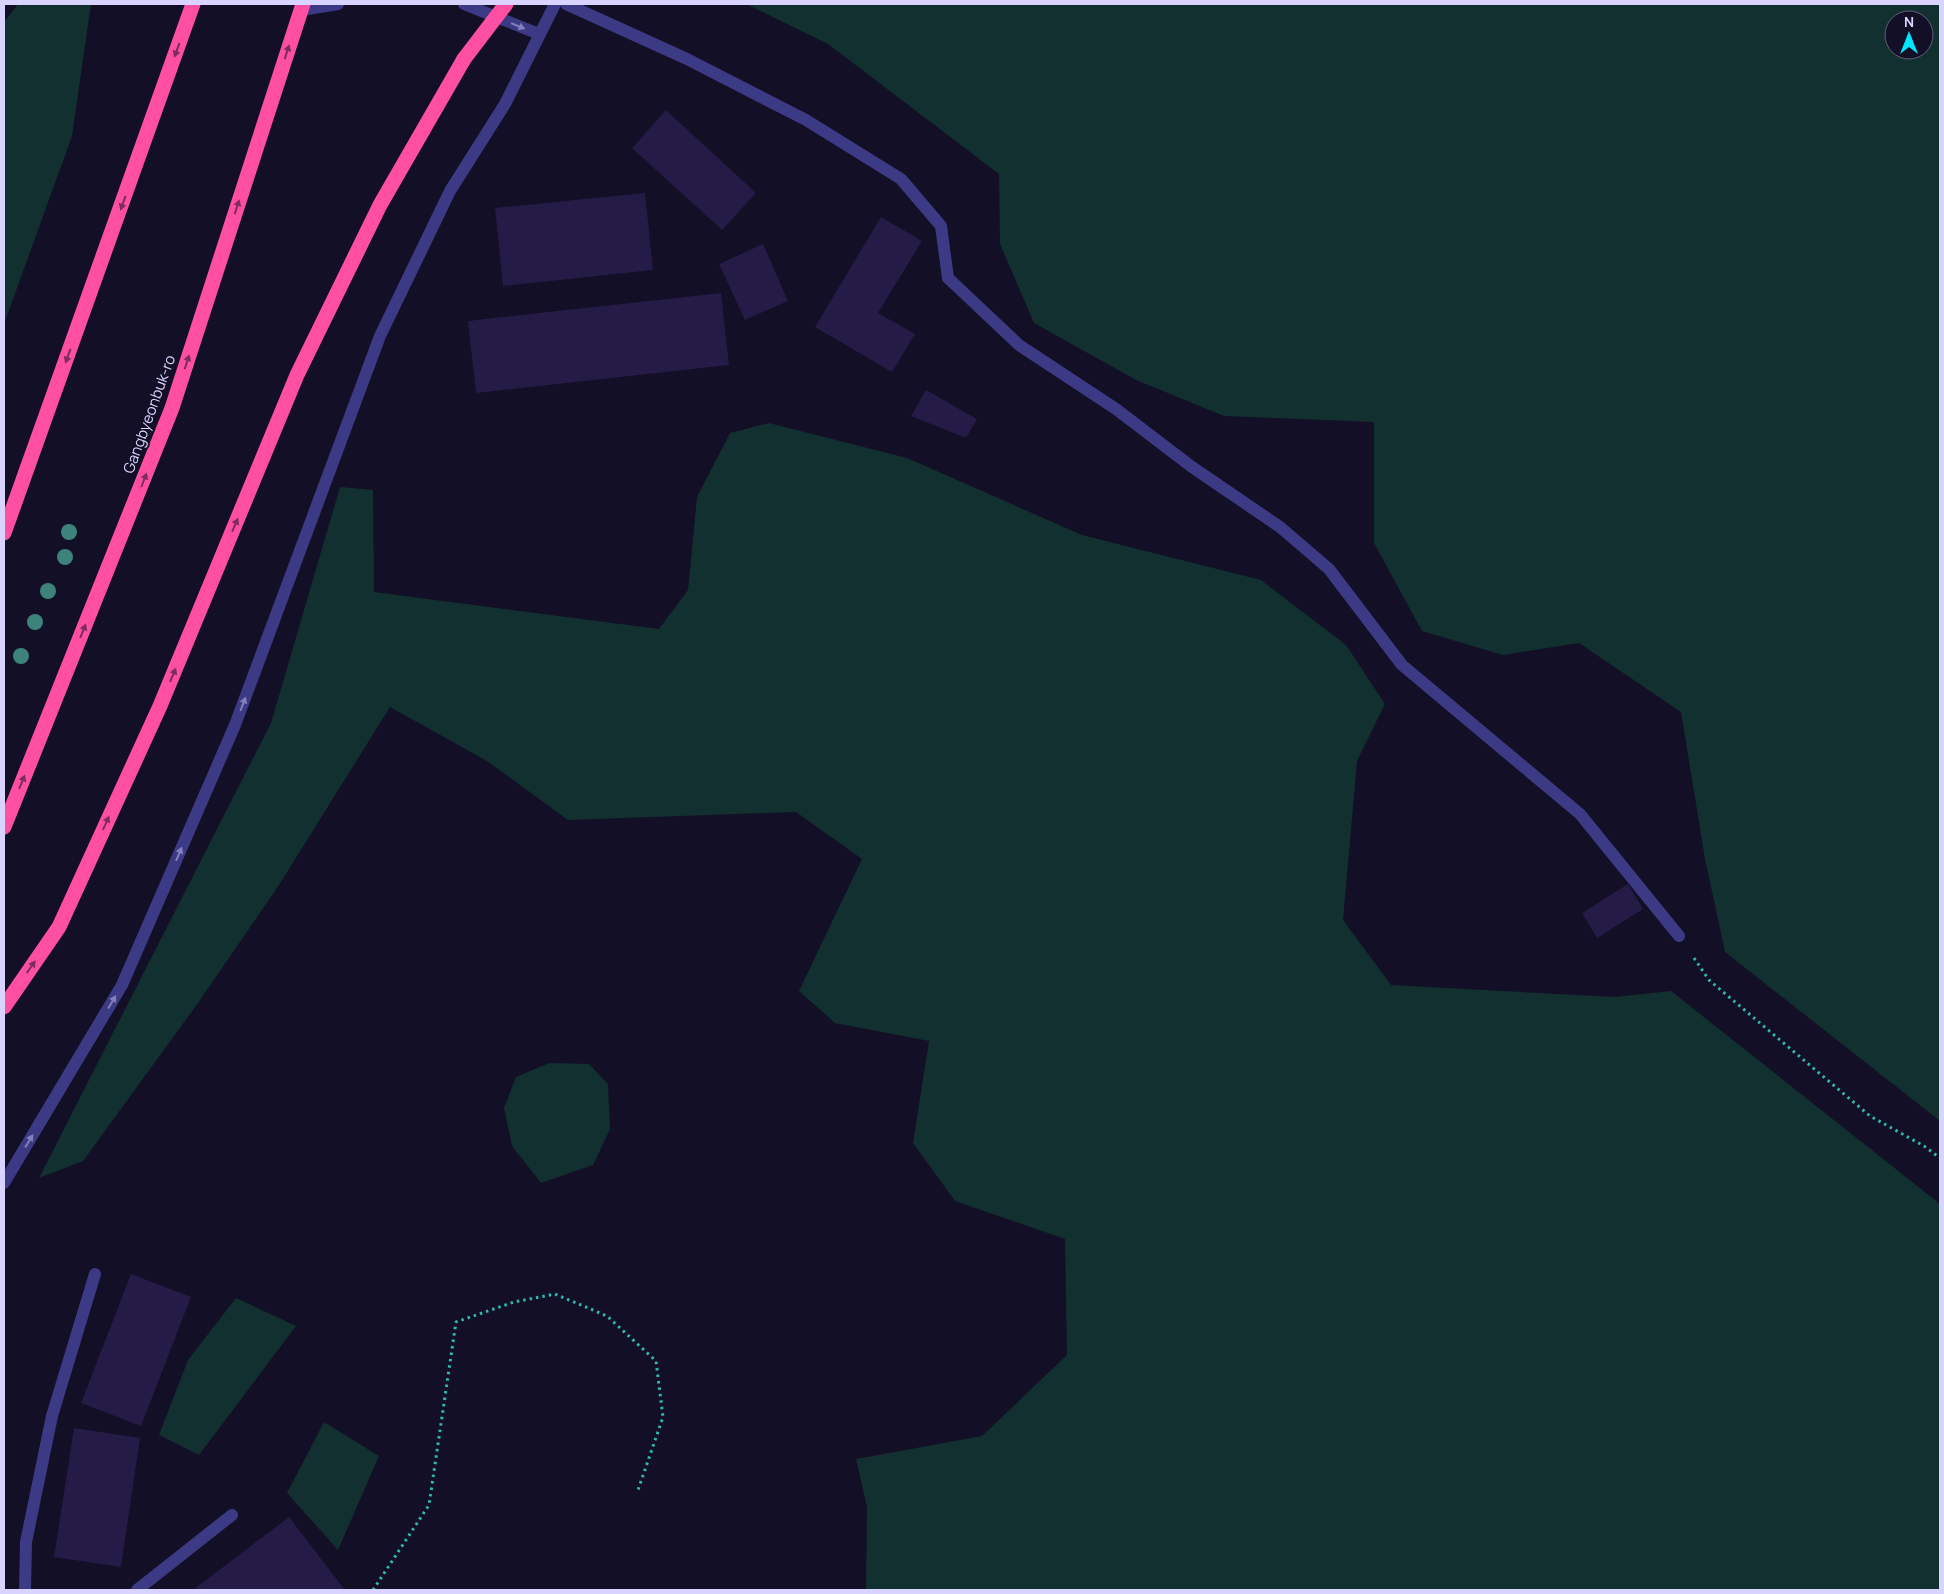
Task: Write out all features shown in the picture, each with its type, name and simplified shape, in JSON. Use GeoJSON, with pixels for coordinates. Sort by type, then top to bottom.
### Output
{"type":"FeatureCollection","features":[{"type":"Feature","properties":{"kind":"highway"},"geometry":{"type":"LineString","coordinates":[[4,533],[7,515],[193,4]]}},
{"type":"Feature","properties":{"kind":"highway"},"geometry":{"type":"LineString","coordinates":[[4,1007],[59,927],[160,706],[297,375],[380,205],[464,59],[506,4]]}},
{"type":"Feature","properties":{"kind":"highway","name":"Gangbyeonbuk-ro"},"geometry":{"type":"LineString","coordinates":[[4,827],[172,408],[302,7]]}},
{"type":"Feature","properties":{"kind":"street"},"geometry":{"type":"LineString","coordinates":[[302,7],[338,4]]}},
{"type":"Feature","properties":{"kind":"street"},"geometry":{"type":"LineString","coordinates":[[464,4],[539,34]]}},
{"type":"Feature","properties":{"kind":"street"},"geometry":{"type":"LineString","coordinates":[[4,1183],[122,985],[235,725],[380,336],[450,191],[505,104],[555,4]]}},
{"type":"Feature","properties":{"kind":"street"},"geometry":{"type":"LineString","coordinates":[[566,4],[687,59],[806,120],[902,179],[941,226],[948,278],[1019,345],[1116,409],[1192,467],[1280,527],[1329,569],[1402,665],[1580,814],[1679,936]]}},
{"type":"Feature","properties":{"kind":"street"},"geometry":{"type":"LineString","coordinates":[[25,1590],[26,1542],[52,1416],[95,1274]]}},
{"type":"Feature","properties":{"kind":"street"},"geometry":{"type":"LineString","coordinates":[[138,1590],[232,1515]]}},
{"type":"Feature","properties":{"kind":"path"},"geometry":{"type":"LineString","coordinates":[[1679,936],[1709,980],[1792,1052],[1870,1116],[1924,1146],[1940,1158]]}},
{"type":"Feature","properties":{"kind":"path"},"geometry":{"type":"LineString","coordinates":[[373,1590],[429,1505],[456,1322],[514,1302],[555,1294],[607,1316],[656,1361],[663,1417],[637,1493]]}},
{"type":"Feature","properties":{"kind":"green space"},"geometry":{"type":"Polygon","coordinates":[[[18,4],[91,4],[72,136],[4,324],[4,22],[18,4]]]}},
{"type":"Feature","properties":{"kind":"green space"},"geometry":{"type":"Polygon","coordinates":[[[746,4],[1940,4],[1940,1121],[1725,952],[1705,859],[1681,712],[1579,643],[1503,655],[1422,631],[1374,543],[1374,422],[1224,416],[1136,380],[1034,323],[1000,244],[999,174],[828,44],[746,4]]]}},
{"type":"Feature","properties":{"kind":"green space"},"geometry":{"type":"Polygon","coordinates":[[[769,423],[907,458],[1082,535],[1261,580],[1346,645],[1385,704],[1357,761],[1343,920],[1391,985],[1615,997],[1671,991],[1940,1204],[1940,1590],[866,1590],[867,1507],[856,1459],[982,1436],[1067,1355],[1065,1239],[955,1201],[913,1143],[929,1041],[835,1023],[799,991],[862,859],[796,812],[568,820],[487,761],[390,707],[279,885],[198,1003],[83,1161],[39,1178],[271,723],[340,487],[373,490],[374,592],[659,629],[688,590],[697,497],[730,433],[769,423]]]}},
{"type":"Feature","properties":{"kind":"green space"},"geometry":{"type":"Polygon","coordinates":[[[549,1063],[589,1064],[608,1084],[610,1129],[593,1165],[541,1183],[512,1146],[504,1108],[516,1077],[549,1063]]]}},
{"type":"Feature","properties":{"kind":"green space"},"geometry":{"type":"Polygon","coordinates":[[[236,1298],[296,1326],[199,1455],[159,1435],[188,1360],[236,1298]]]}},
{"type":"Feature","properties":{"kind":"green space"},"geometry":{"type":"Polygon","coordinates":[[[324,1422],[379,1456],[338,1550],[287,1493],[324,1422]]]}},
{"type":"Feature","properties":{"kind":"building"},"geometry":{"type":"Polygon","coordinates":[[[666,110],[756,193],[722,230],[632,148],[666,110]]]}},
{"type":"Feature","properties":{"kind":"building"},"geometry":{"type":"Polygon","coordinates":[[[645,193],[653,270],[503,286],[495,208],[645,193]]]}},
{"type":"Feature","properties":{"kind":"building"},"geometry":{"type":"Polygon","coordinates":[[[881,217],[922,241],[878,313],[915,334],[892,372],[815,327],[881,217]]]}},
{"type":"Feature","properties":{"kind":"building"},"geometry":{"type":"Polygon","coordinates":[[[763,244],[788,301],[745,320],[719,264],[763,244]]]}},
{"type":"Feature","properties":{"kind":"building"},"geometry":{"type":"Polygon","coordinates":[[[721,293],[729,365],[476,393],[468,321],[721,293]]]}},
{"type":"Feature","properties":{"kind":"building"},"geometry":{"type":"Polygon","coordinates":[[[926,390],[977,419],[966,438],[911,416],[926,390]]]}},
{"type":"Feature","properties":{"kind":"building"},"geometry":{"type":"Polygon","coordinates":[[[1628,884],[1643,909],[1597,938],[1582,913],[1628,884]]]}},
{"type":"Feature","properties":{"kind":"building"},"geometry":{"type":"Polygon","coordinates":[[[131,1274],[191,1297],[141,1426],[81,1403],[131,1274]]]}},
{"type":"Feature","properties":{"kind":"building"},"geometry":{"type":"Polygon","coordinates":[[[74,1428],[140,1438],[121,1567],[54,1557],[74,1428]]]}},
{"type":"Feature","properties":{"kind":"building"},"geometry":{"type":"Polygon","coordinates":[[[289,1517],[345,1590],[193,1590],[289,1517]]]}}]}
